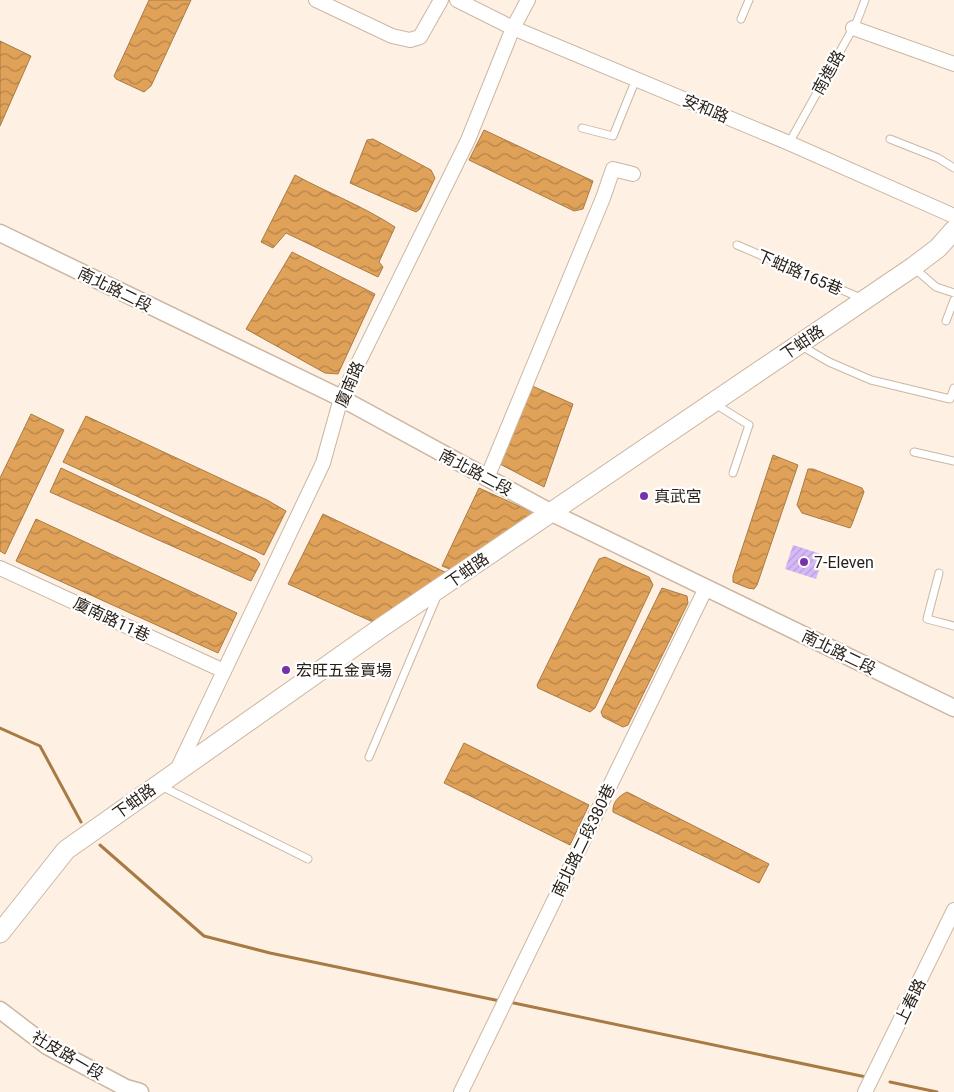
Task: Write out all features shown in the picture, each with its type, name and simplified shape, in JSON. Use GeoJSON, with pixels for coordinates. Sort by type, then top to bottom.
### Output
{"type":"FeatureCollection","features":[{"type":"Feature","properties":{"kind":"main road","name":"下蚶路"},"geometry":{"type":"LineString","coordinates":[[0,933],[66,850],[382,627],[913,267],[938,248],[954,230]]}},
{"type":"Feature","properties":{"kind":"street"},"geometry":{"type":"LineString","coordinates":[[316,0],[392,36],[410,40],[420,37],[440,0]]}},
{"type":"Feature","properties":{"kind":"street","name":"安和路"},"geometry":{"type":"LineString","coordinates":[[457,0],[513,28],[789,143],[954,216]]}},
{"type":"Feature","properties":{"kind":"street","name":"廈南路"},"geometry":{"type":"LineString","coordinates":[[176,771],[324,463],[341,398],[468,140],[513,28],[528,0]]}},
{"type":"Feature","properties":{"kind":"street"},"geometry":{"type":"LineString","coordinates":[[853,28],[954,64]]}},
{"type":"Feature","properties":{"kind":"street"},"geometry":{"type":"LineString","coordinates":[[487,478],[603,198],[613,169],[633,174]]}},
{"type":"Feature","properties":{"kind":"street","name":"南北路二段"},"geometry":{"type":"LineString","coordinates":[[0,233],[341,398],[552,513],[954,708]]}},
{"type":"Feature","properties":{"kind":"street","name":"廈南路11巷"},"geometry":{"type":"LineString","coordinates":[[0,568],[224,671]]}},
{"type":"Feature","properties":{"kind":"street","name":"南北路二段380巷"},"geometry":{"type":"LineString","coordinates":[[461,1092],[706,588]]}},
{"type":"Feature","properties":{"kind":"street","name":"上春路"},"geometry":{"type":"LineString","coordinates":[[865,1092],[954,910]]}},
{"type":"Feature","properties":{"kind":"street","name":"社皮路一段"},"geometry":{"type":"LineString","coordinates":[[0,1010],[47,1046],[126,1088],[140,1092]]}},
{"type":"Feature","properties":{"kind":"lane"},"geometry":{"type":"LineString","coordinates":[[741,19],[749,0]]}},
{"type":"Feature","properties":{"kind":"lane","name":"南進路"},"geometry":{"type":"LineString","coordinates":[[789,143],[853,28],[865,0]]}},
{"type":"Feature","properties":{"kind":"lane"},"geometry":{"type":"LineString","coordinates":[[582,128],[613,136],[636,79]]}},
{"type":"Feature","properties":{"kind":"lane"},"geometry":{"type":"LineString","coordinates":[[890,138],[938,158],[954,168]]}},
{"type":"Feature","properties":{"kind":"lane","name":"下蚶路165巷"},"geometry":{"type":"LineString","coordinates":[[737,245],[864,299]]}},
{"type":"Feature","properties":{"kind":"lane"},"geometry":{"type":"LineString","coordinates":[[913,267],[936,287],[954,293]]}},
{"type":"Feature","properties":{"kind":"lane"},"geometry":{"type":"LineString","coordinates":[[946,321],[954,300]]}},
{"type":"Feature","properties":{"kind":"lane"},"geometry":{"type":"LineString","coordinates":[[798,344],[829,362],[871,380],[950,399],[954,388]]}},
{"type":"Feature","properties":{"kind":"lane"},"geometry":{"type":"LineString","coordinates":[[713,402],[748,425],[733,473]]}},
{"type":"Feature","properties":{"kind":"lane"},"geometry":{"type":"LineString","coordinates":[[914,452],[954,461]]}},
{"type":"Feature","properties":{"kind":"lane"},"geometry":{"type":"LineString","coordinates":[[938,573],[927,619],[954,626]]}},
{"type":"Feature","properties":{"kind":"lane"},"geometry":{"type":"LineString","coordinates":[[369,757],[440,589]]}},
{"type":"Feature","properties":{"kind":"lane"},"geometry":{"type":"LineString","coordinates":[[157,785],[308,859]]}},
{"type":"Feature","properties":{"kind":"water"},"geometry":{"type":"Polygon","coordinates":[[[149,0],[191,0],[151,86],[144,92],[116,79],[114,76],[149,0]]]}},
{"type":"Feature","properties":{"kind":"water"},"geometry":{"type":"Polygon","coordinates":[[[0,41],[31,56],[0,126],[0,41]]]}},
{"type":"Feature","properties":{"kind":"water"},"geometry":{"type":"Polygon","coordinates":[[[484,130],[593,181],[583,209],[574,211],[469,160],[484,130]]]}},
{"type":"Feature","properties":{"kind":"water"},"geometry":{"type":"Polygon","coordinates":[[[373,139],[431,170],[435,178],[420,209],[416,212],[350,183],[367,140],[373,139]]]}},
{"type":"Feature","properties":{"kind":"water"},"geometry":{"type":"Polygon","coordinates":[[[295,175],[395,227],[379,262],[383,267],[378,277],[286,233],[273,248],[261,242],[295,175]]]}},
{"type":"Feature","properties":{"kind":"water"},"geometry":{"type":"Polygon","coordinates":[[[292,252],[375,294],[338,374],[325,373],[246,329],[292,252]]]}},
{"type":"Feature","properties":{"kind":"water"},"geometry":{"type":"Polygon","coordinates":[[[530,385],[573,404],[544,487],[498,463],[530,385]]]}},
{"type":"Feature","properties":{"kind":"water"},"geometry":{"type":"Polygon","coordinates":[[[31,414],[64,430],[5,554],[0,551],[0,478],[31,414]]]}},
{"type":"Feature","properties":{"kind":"water"},"geometry":{"type":"Polygon","coordinates":[[[86,416],[267,500],[286,511],[264,555],[63,462],[86,416]]]}},
{"type":"Feature","properties":{"kind":"water"},"geometry":{"type":"Polygon","coordinates":[[[773,455],[798,465],[754,589],[733,582],[733,576],[773,455]]]}},
{"type":"Feature","properties":{"kind":"water"},"geometry":{"type":"Polygon","coordinates":[[[61,468],[256,559],[260,564],[251,581],[50,492],[61,468]]]}},
{"type":"Feature","properties":{"kind":"water"},"geometry":{"type":"Polygon","coordinates":[[[808,469],[813,469],[862,488],[864,492],[850,528],[802,513],[797,505],[808,469]]]}},
{"type":"Feature","properties":{"kind":"water"},"geometry":{"type":"Polygon","coordinates":[[[479,488],[534,513],[452,570],[442,566],[479,488]]]}},
{"type":"Feature","properties":{"kind":"water"},"geometry":{"type":"Polygon","coordinates":[[[323,514],[447,573],[373,622],[288,584],[323,514]]]}},
{"type":"Feature","properties":{"kind":"water"},"geometry":{"type":"Polygon","coordinates":[[[36,519],[237,613],[218,653],[16,561],[36,519]]]}},
{"type":"Feature","properties":{"kind":"water"},"geometry":{"type":"Polygon","coordinates":[[[605,557],[649,577],[653,585],[595,708],[590,712],[538,688],[537,685],[599,559],[605,557]]]}},
{"type":"Feature","properties":{"kind":"water"},"geometry":{"type":"Polygon","coordinates":[[[662,588],[687,596],[688,603],[628,725],[623,727],[603,717],[601,712],[662,588]]]}},
{"type":"Feature","properties":{"kind":"water"},"geometry":{"type":"Polygon","coordinates":[[[464,743],[589,805],[570,845],[444,783],[464,743]]]}},
{"type":"Feature","properties":{"kind":"water"},"geometry":{"type":"Polygon","coordinates":[[[627,792],[769,864],[759,883],[613,812],[617,800],[627,792]]]}},
{"type":"Feature","properties":{"kind":"building","name":"7-Eleven"},"geometry":{"type":"Polygon","coordinates":[[[793,545],[824,555],[816,579],[785,569],[793,545]]]}},
{"type":"Feature","properties":{"kind":"waterway"},"geometry":{"type":"LineString","coordinates":[[0,728],[40,746],[81,822]]}},
{"type":"Feature","properties":{"kind":"waterway"},"geometry":{"type":"LineString","coordinates":[[100,845],[204,936],[270,953],[500,1001]]}},
{"type":"Feature","properties":{"kind":"waterway"},"geometry":{"type":"LineString","coordinates":[[509,1002],[866,1077]]}},
{"type":"Feature","properties":{"kind":"waterway"},"geometry":{"type":"LineString","coordinates":[[890,1082],[937,1092]]}},
{"type":"Feature","properties":{"kind":"place","name":"真武宮"},"geometry":{"type":"Point","coordinates":[644,496]}},
{"type":"Feature","properties":{"kind":"place","name":"7-Eleven"},"geometry":{"type":"Point","coordinates":[804,562]}},
{"type":"Feature","properties":{"kind":"place","name":"宏旺五金賣場"},"geometry":{"type":"Point","coordinates":[286,670]}}]}
